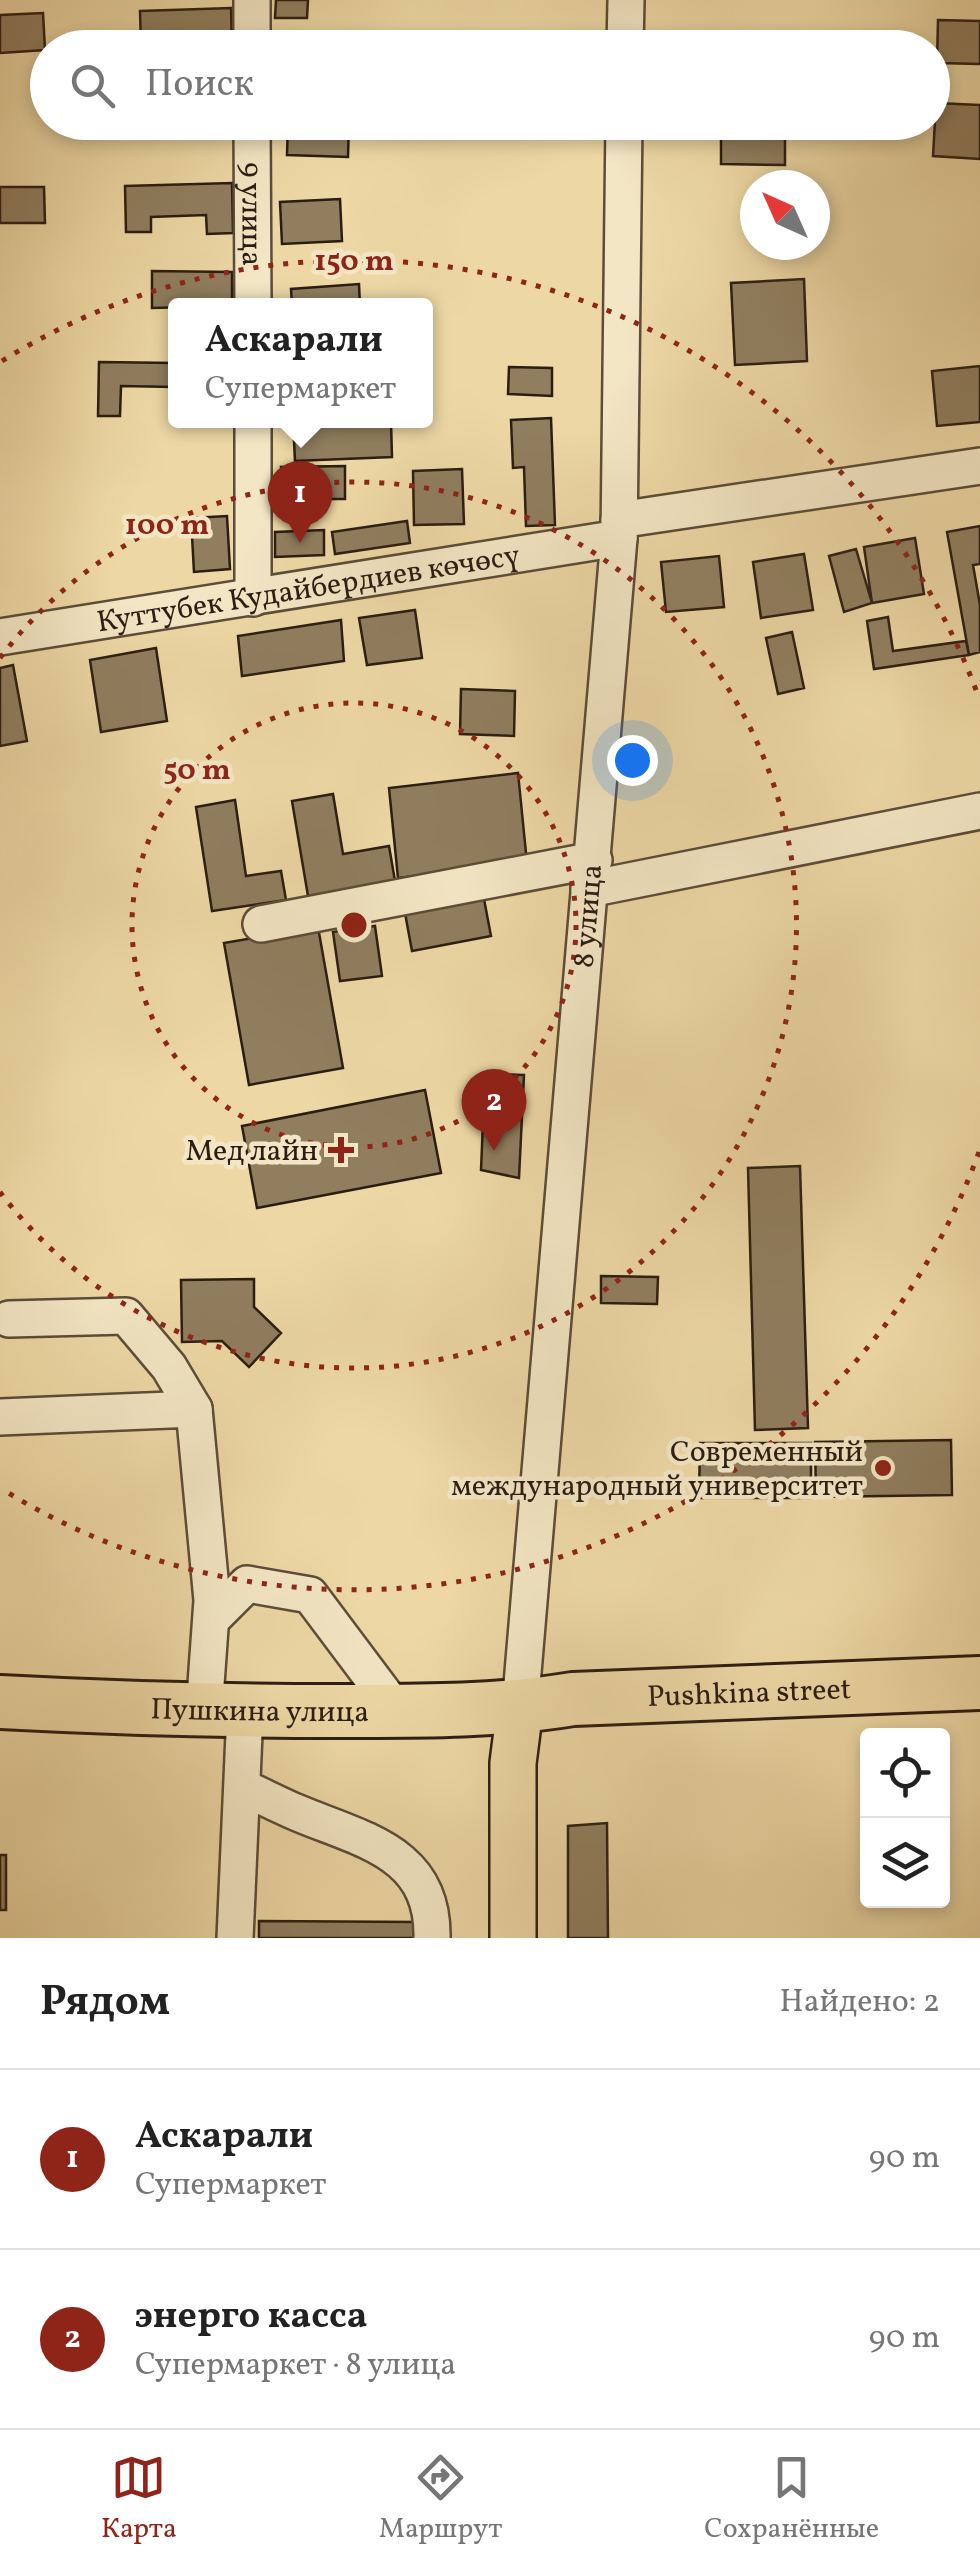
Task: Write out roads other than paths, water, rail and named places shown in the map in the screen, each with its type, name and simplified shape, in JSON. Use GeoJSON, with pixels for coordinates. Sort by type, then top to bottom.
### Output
{"type":"FeatureCollection","features":[{"type":"Feature","properties":{"kind":"highway","name":"Pushkina street"},"geometry":{"type":"LineString","coordinates":[[520,1708],[573,1700],[980,1683]]}},
{"type":"Feature","properties":{"kind":"highway","name":"Пушкина улица"},"geometry":{"type":"LineString","coordinates":[[0,1702],[224,1711],[520,1708]]}},
{"type":"Feature","properties":{"kind":"main road"},"geometry":{"type":"LineString","coordinates":[[512,1938],[513,1763],[520,1708]]}},
{"type":"Feature","properties":{"kind":"street"},"geometry":{"type":"LineString","coordinates":[[252,0],[252,30]]}},
{"type":"Feature","properties":{"kind":"street"},"geometry":{"type":"LineString","coordinates":[[625,30],[626,0]]}},
{"type":"Feature","properties":{"kind":"street","name":"9 улица"},"geometry":{"type":"LineString","coordinates":[[252,140],[252,298]]}},
{"type":"Feature","properties":{"kind":"street","name":"8 улица"},"geometry":{"type":"LineString","coordinates":[[520,1708],[620,529],[624,140]]}},
{"type":"Feature","properties":{"kind":"street"},"geometry":{"type":"LineString","coordinates":[[253,428],[253,598]]}},
{"type":"Feature","properties":{"kind":"street","name":"Куттубек Кудайбердиев көчөсү"},"geometry":{"type":"LineString","coordinates":[[0,637],[253,598],[980,466]]}},
{"type":"Feature","properties":{"kind":"street"},"geometry":{"type":"LineString","coordinates":[[261,924],[980,810]]}},
{"type":"Feature","properties":{"kind":"street"},"geometry":{"type":"LineString","coordinates":[[8,1318],[126,1316],[169,1367],[194,1409],[212,1620],[224,1711],[242,1786],[235,1938]]}},
{"type":"Feature","properties":{"kind":"street"},"geometry":{"type":"LineString","coordinates":[[0,1417],[194,1409]]}},
{"type":"Feature","properties":{"kind":"street"},"geometry":{"type":"LineString","coordinates":[[212,1620],[247,1584],[310,1595],[397,1711]]}},
{"type":"Feature","properties":{"kind":"street"},"geometry":{"type":"LineString","coordinates":[[242,1786],[370,1840],[408,1866],[422,1886],[432,1916],[432,1938]]}},
{"type":"Feature","properties":{"kind":"place","name":"Аскарали"},"geometry":{"type":"Point","coordinates":[300,543]}},
{"type":"Feature","properties":{"kind":"place","name":"Мед лайн"},"geometry":{"type":"Point","coordinates":[341,1150]}},
{"type":"Feature","properties":{"kind":"place","name":"энерго касса"},"geometry":{"type":"Point","coordinates":[494,1151]}},
{"type":"Feature","properties":{"kind":"place","name":"Современный международный университет"},"geometry":{"type":"Point","coordinates":[883,1468]}}]}
